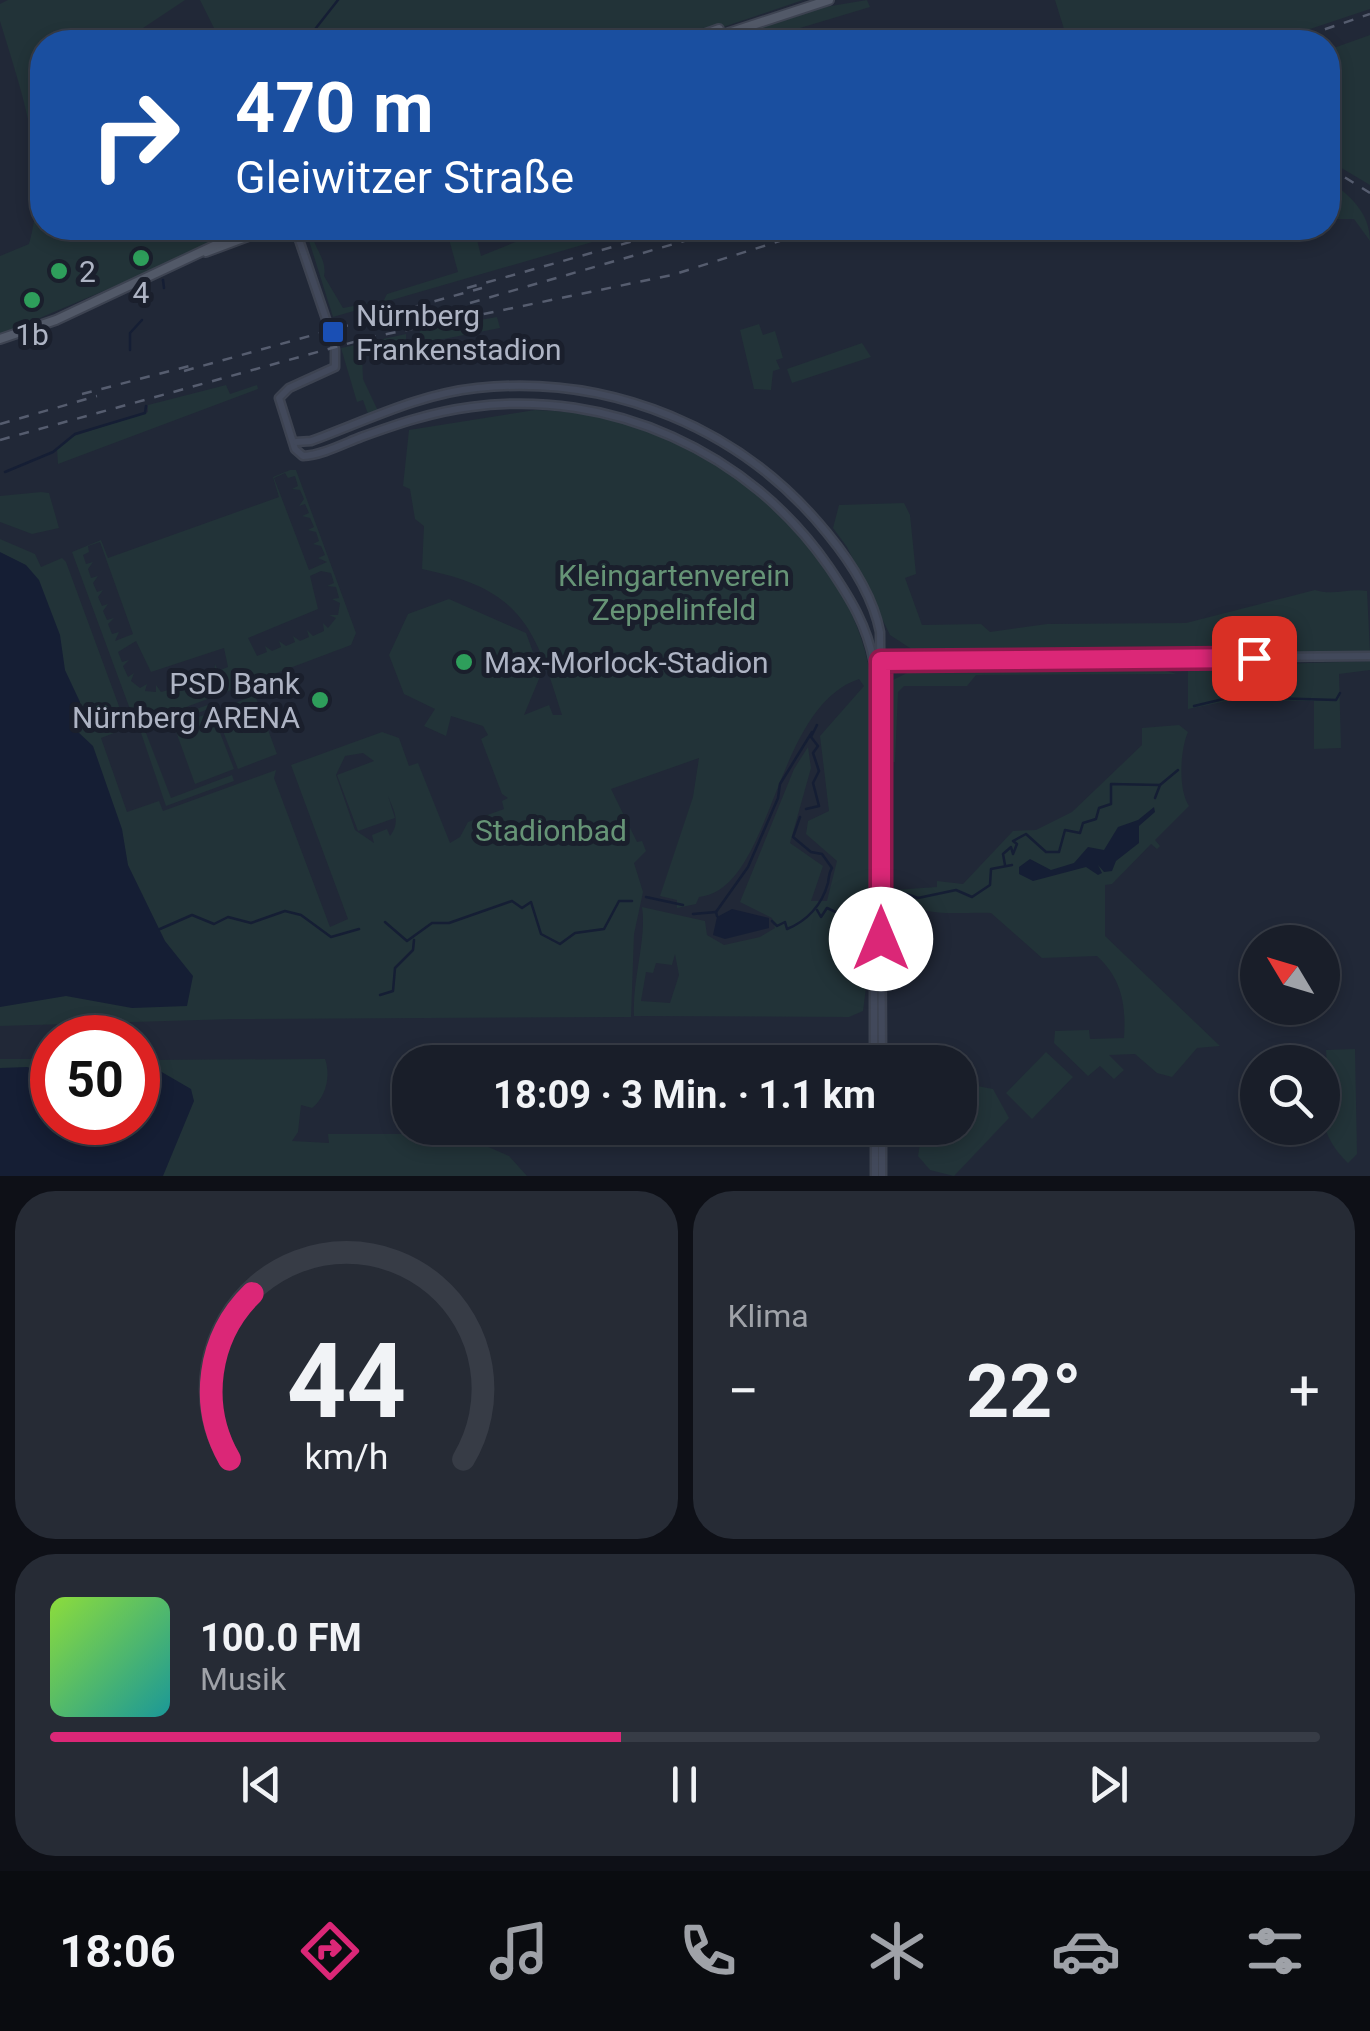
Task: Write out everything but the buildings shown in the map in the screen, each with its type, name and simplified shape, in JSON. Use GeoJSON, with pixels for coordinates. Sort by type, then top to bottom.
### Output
{"type":"FeatureCollection","features":[{"type":"Feature","properties":{"kind":"main road"},"geometry":{"type":"LineString","coordinates":[[719,30],[809,0]]}},
{"type":"Feature","properties":{"kind":"main road"},"geometry":{"type":"LineString","coordinates":[[737,30],[829,0]]}},
{"type":"Feature","properties":{"kind":"main road"},"geometry":{"type":"LineString","coordinates":[[0,340],[228,240]]}},
{"type":"Feature","properties":{"kind":"main road"},"geometry":{"type":"LineString","coordinates":[[201,253],[237,240]]}},
{"type":"Feature","properties":{"kind":"main road"},"geometry":{"type":"LineString","coordinates":[[299,240],[326,318]]}},
{"type":"Feature","properties":{"kind":"main road"},"geometry":{"type":"LineString","coordinates":[[335,349],[336,366],[289,388],[279,398],[298,454],[306,457],[444,411],[523,404],[594,412],[647,426],[705,452],[748,480],[796,525],[852,600],[878,662]]}},
{"type":"Feature","properties":{"kind":"main road"},"geometry":{"type":"LineString","coordinates":[[296,442],[440,394],[524,386],[595,392],[656,409],[717,437],[761,467],[812,515],[852,569],[876,617],[874,1045]]}},
{"type":"Feature","properties":{"kind":"main road"},"geometry":{"type":"LineString","coordinates":[[523,404],[528,398],[524,386]]}},
{"type":"Feature","properties":{"kind":"main road"},"geometry":{"type":"LineString","coordinates":[[878,662],[1370,656]]}},
{"type":"Feature","properties":{"kind":"main road"},"geometry":{"type":"LineString","coordinates":[[877,917],[881,1045]]}},
{"type":"Feature","properties":{"kind":"main road"},"geometry":{"type":"LineString","coordinates":[[878,1145],[878,1176]]}},
{"type":"Feature","properties":{"kind":"green space"},"geometry":{"type":"Polygon","coordinates":[[[8,0],[185,0],[140,30],[30,30],[30,128],[0,21],[0,4],[8,0]]]}},
{"type":"Feature","properties":{"kind":"green space"},"geometry":{"type":"Polygon","coordinates":[[[200,0],[803,0],[714,30],[215,30],[200,0]]]}},
{"type":"Feature","properties":{"kind":"green space"},"geometry":{"type":"Polygon","coordinates":[[[867,0],[870,7],[801,30],[746,30],[813,9],[867,0]]]}},
{"type":"Feature","properties":{"kind":"green space"},"geometry":{"type":"Polygon","coordinates":[[[1055,0],[1370,0],[1370,9],[1307,30],[1064,30],[1055,0]]]}},
{"type":"Feature","properties":{"kind":"green space"},"geometry":{"type":"Polygon","coordinates":[[[1370,35],[1370,185],[1340,167],[1340,46],[1370,35]]]}},
{"type":"Feature","properties":{"kind":"green space"},"geometry":{"type":"Polygon","coordinates":[[[1340,189],[1367,222],[1370,241],[1354,219],[1340,219],[1340,189]]]}},
{"type":"Feature","properties":{"kind":"green space"},"geometry":{"type":"Polygon","coordinates":[[[30,239],[217,240],[0,335],[0,256],[29,244],[30,239]]]}},
{"type":"Feature","properties":{"kind":"green space"},"geometry":{"type":"Polygon","coordinates":[[[309,240],[314,240],[324,264],[324,276],[343,308],[384,300],[387,294],[458,272],[449,240],[477,240],[481,256],[520,240],[599,240],[333,317],[309,240]]]}},
{"type":"Feature","properties":{"kind":"green space"},"geometry":{"type":"Polygon","coordinates":[[[497,317],[500,328],[413,345],[421,330],[497,317]]]}},
{"type":"Feature","properties":{"kind":"green space"},"geometry":{"type":"Polygon","coordinates":[[[759,324],[763,335],[775,331],[783,358],[776,360],[780,369],[773,371],[771,390],[754,389],[740,330],[759,324]]]}},
{"type":"Feature","properties":{"kind":"green space"},"geometry":{"type":"Polygon","coordinates":[[[406,334],[406,344],[362,354],[363,379],[378,411],[368,414],[363,400],[357,402],[341,348],[406,334]]]}},
{"type":"Feature","properties":{"kind":"green space"},"geometry":{"type":"Polygon","coordinates":[[[862,343],[871,357],[792,383],[787,369],[862,343]]]}},
{"type":"Feature","properties":{"kind":"green space"},"geometry":{"type":"Polygon","coordinates":[[[226,385],[230,394],[257,385],[258,389],[58,464],[57,449],[71,437],[148,412],[148,405],[226,385]]]}},
{"type":"Feature","properties":{"kind":"green space"},"geometry":{"type":"Polygon","coordinates":[[[535,410],[594,415],[653,430],[690,447],[754,491],[810,547],[852,614],[865,650],[872,689],[871,948],[863,1011],[849,1017],[634,1016],[642,907],[705,921],[707,935],[724,945],[760,937],[775,928],[772,918],[740,902],[794,769],[808,747],[811,768],[790,843],[823,866],[811,901],[827,901],[837,861],[806,834],[808,821],[829,811],[820,736],[864,686],[859,679],[830,696],[808,724],[743,864],[724,887],[699,897],[696,904],[677,908],[677,900],[660,896],[693,797],[699,758],[611,789],[637,842],[642,841],[646,851],[634,863],[643,892],[634,934],[631,1017],[160,1021],[160,1015],[30,1015],[30,1025],[0,1026],[0,539],[35,554],[41,567],[62,558],[66,562],[127,728],[101,738],[127,812],[159,801],[163,811],[276,770],[274,778],[330,927],[348,919],[291,765],[382,732],[399,738],[409,766],[418,763],[450,843],[460,837],[468,822],[504,809],[502,801],[508,798],[502,794],[481,739],[488,735],[483,726],[451,716],[446,736],[424,726],[435,709],[404,694],[389,655],[408,614],[449,599],[526,633],[541,674],[524,715],[549,705],[553,715],[562,715],[542,657],[518,615],[481,587],[422,569],[424,526],[415,519],[410,489],[403,486],[409,430],[535,410]],[[363,753],[345,756],[336,775],[355,830],[374,843],[372,835],[387,829],[390,836],[395,818],[358,831],[337,775],[374,761],[363,753]],[[675,954],[672,965],[656,963],[653,973],[646,972],[641,1001],[670,1003],[679,975],[675,954]]]}},
{"type":"Feature","properties":{"kind":"green space"},"geometry":{"type":"Polygon","coordinates":[[[290,470],[296,470],[356,633],[351,645],[141,724],[134,720],[72,552],[101,540],[108,558],[279,497],[273,477],[290,470]],[[285,473],[274,478],[309,570],[327,562],[318,558],[325,555],[321,546],[313,544],[319,541],[316,532],[308,530],[314,527],[310,518],[302,516],[309,513],[305,504],[299,506],[304,499],[300,490],[292,489],[298,486],[295,476],[288,478],[285,473]],[[100,542],[88,546],[89,552],[83,555],[86,564],[93,562],[88,569],[91,578],[98,576],[93,583],[97,592],[103,590],[98,597],[102,606],[108,604],[103,611],[107,620],[114,618],[108,624],[112,634],[119,632],[115,641],[133,634],[100,542]],[[321,571],[310,576],[318,609],[248,638],[257,656],[267,652],[265,646],[272,651],[281,647],[279,641],[286,646],[295,642],[293,636],[300,641],[309,637],[307,630],[313,636],[324,631],[323,623],[328,628],[336,618],[329,615],[338,615],[340,603],[332,599],[339,598],[336,587],[327,586],[334,583],[331,573],[321,571]],[[136,641],[118,652],[122,662],[129,660],[123,666],[128,677],[134,673],[131,681],[140,688],[147,684],[145,691],[156,692],[156,685],[161,692],[172,689],[174,680],[177,687],[186,683],[188,675],[191,682],[200,678],[198,671],[204,677],[214,673],[215,664],[218,671],[228,667],[224,648],[151,672],[136,641]]]}},
{"type":"Feature","properties":{"kind":"green space"},"geometry":{"type":"Polygon","coordinates":[[[49,493],[59,528],[32,534],[0,522],[0,496],[49,493]]]}},
{"type":"Feature","properties":{"kind":"green space"},"geometry":{"type":"Polygon","coordinates":[[[904,503],[910,515],[916,574],[905,578],[922,625],[981,624],[990,632],[1047,624],[1186,623],[1315,590],[1360,590],[1367,591],[1370,652],[916,652],[890,635],[847,547],[833,528],[839,505],[904,503]]]}},
{"type":"Feature","properties":{"kind":"green space"},"geometry":{"type":"Polygon","coordinates":[[[1370,661],[1370,670],[1339,674],[1341,748],[1314,749],[1314,701],[1232,700],[1188,709],[1188,667],[1370,661]]]}},
{"type":"Feature","properties":{"kind":"green space"},"geometry":{"type":"Polygon","coordinates":[[[1144,665],[1177,674],[976,675],[967,686],[904,686],[898,692],[895,762],[887,762],[889,682],[915,669],[1144,665]]]}},
{"type":"Feature","properties":{"kind":"green space"},"geometry":{"type":"Polygon","coordinates":[[[255,695],[277,754],[238,769],[215,711],[255,695]]]}},
{"type":"Feature","properties":{"kind":"green space"},"geometry":{"type":"Polygon","coordinates":[[[210,704],[211,708],[146,733],[171,798],[232,775],[234,781],[166,806],[140,730],[210,704]]]}},
{"type":"Feature","properties":{"kind":"green space"},"geometry":{"type":"Polygon","coordinates":[[[212,712],[234,769],[195,784],[174,726],[212,712]]]}},
{"type":"Feature","properties":{"kind":"green space"},"geometry":{"type":"Polygon","coordinates":[[[1179,725],[1188,732],[1181,770],[1189,806],[1155,840],[1160,846],[1157,849],[1151,844],[1112,884],[1105,885],[1105,936],[1220,1046],[1197,1048],[1172,1077],[1157,1073],[1135,1054],[1109,1055],[1124,1070],[1114,1079],[1100,1066],[1088,1076],[1054,1043],[1055,1031],[1089,1030],[1090,1039],[1124,1038],[1121,994],[1097,956],[1042,958],[991,913],[924,910],[902,900],[894,890],[937,887],[937,881],[963,884],[1013,831],[1036,830],[1072,812],[1142,745],[1142,728],[1179,725]]]}},
{"type":"Feature","properties":{"kind":"green space"},"geometry":{"type":"Polygon","coordinates":[[[1355,1049],[1357,1154],[1348,1163],[1333,1145],[1340,1145],[1340,1050],[1355,1049]]]}},
{"type":"Feature","properties":{"kind":"green space"},"geometry":{"type":"Polygon","coordinates":[[[1046,1052],[1073,1077],[1032,1119],[1006,1093],[1046,1052]]]}},
{"type":"Feature","properties":{"kind":"green space"},"geometry":{"type":"Polygon","coordinates":[[[0,1059],[30,1059],[30,1145],[160,1145],[160,1060],[325,1059],[324,1092],[312,1108],[301,1105],[298,1132],[292,1141],[329,1143],[328,1134],[392,1134],[392,1145],[484,1145],[509,1156],[527,1176],[0,1176],[0,1059]]]}},
{"type":"Feature","properties":{"kind":"green space"},"geometry":{"type":"Polygon","coordinates":[[[977,1086],[993,1089],[1009,1118],[954,1176],[930,1170],[918,1156],[920,1145],[977,1145],[977,1086]]]}},
{"type":"Feature","properties":{"kind":"water"},"geometry":{"type":"Polygon","coordinates":[[[0,552],[26,565],[39,580],[60,635],[65,670],[80,702],[77,731],[93,746],[122,829],[128,865],[165,941],[193,976],[187,1006],[132,1008],[66,996],[0,1007],[0,552]]]}},
{"type":"Feature","properties":{"kind":"water"},"geometry":{"type":"Polygon","coordinates":[[[1154,807],[1155,812],[1139,826],[1139,843],[1116,861],[1112,871],[1104,872],[1098,865],[1102,873],[1098,875],[1086,867],[1033,881],[1019,874],[1019,867],[1030,859],[1051,870],[1074,863],[1088,847],[1104,850],[1118,827],[1138,820],[1154,807]]]}},
{"type":"Feature","properties":{"kind":"water"},"geometry":{"type":"Polygon","coordinates":[[[732,909],[769,918],[769,928],[725,939],[713,935],[717,917],[732,909]]]}},
{"type":"Feature","properties":{"kind":"water"},"geometry":{"type":"Polygon","coordinates":[[[0,1068],[30,1068],[30,1145],[160,1145],[160,1071],[191,1089],[194,1101],[163,1176],[0,1176],[0,1068]]]}},
{"type":"Feature","properties":{"kind":"waterway"},"geometry":{"type":"LineString","coordinates":[[314,30],[338,0]]}},
{"type":"Feature","properties":{"kind":"waterway"},"geometry":{"type":"LineString","coordinates":[[163,280],[164,288]]}},
{"type":"Feature","properties":{"kind":"waterway"},"geometry":{"type":"LineString","coordinates":[[130,350],[130,333],[142,320]]}},
{"type":"Feature","properties":{"kind":"waterway"},"geometry":{"type":"LineString","coordinates":[[5,472],[53,452],[75,434],[145,413],[146,406]]}},
{"type":"Feature","properties":{"kind":"waterway"},"geometry":{"type":"LineString","coordinates":[[1194,706],[1232,697],[1336,700],[1340,693]]}},
{"type":"Feature","properties":{"kind":"waterway"},"geometry":{"type":"LineString","coordinates":[[806,809],[819,806],[813,783],[819,771],[813,753],[818,746],[811,737],[817,725]]}},
{"type":"Feature","properties":{"kind":"waterway"},"geometry":{"type":"LineString","coordinates":[[716,912],[748,867],[778,798],[780,784],[812,732]]}},
{"type":"Feature","properties":{"kind":"waterway"},"geometry":{"type":"LineString","coordinates":[[1155,798],[1160,785],[1178,770]]}},
{"type":"Feature","properties":{"kind":"waterway"},"geometry":{"type":"LineString","coordinates":[[1005,865],[1003,854],[1011,847],[1013,854],[1017,844],[1013,841],[1026,834],[1046,852],[1059,852],[1065,830],[1080,833],[1083,823],[1096,819],[1099,808],[1111,804],[1111,784],[1160,785]]}},
{"type":"Feature","properties":{"kind":"waterway"},"geometry":{"type":"LineString","coordinates":[[772,921],[777,926],[785,922],[787,929],[801,922],[818,905],[828,883],[832,868],[822,854],[811,852],[793,837],[800,817]]}},
{"type":"Feature","properties":{"kind":"waterway"},"geometry":{"type":"LineString","coordinates":[[904,893],[918,898],[956,890],[972,897],[990,885],[991,869],[1012,865]]}},
{"type":"Feature","properties":{"kind":"waterway"},"geometry":{"type":"LineString","coordinates":[[817,910],[821,917],[827,908],[840,914],[844,904],[868,892]]}},
{"type":"Feature","properties":{"kind":"waterway"},"geometry":{"type":"LineString","coordinates":[[646,897],[683,905]]}},
{"type":"Feature","properties":{"kind":"waterway"},"geometry":{"type":"LineString","coordinates":[[385,922],[407,941],[432,923],[449,923],[512,901],[522,908],[531,902],[541,934],[560,944],[575,933],[604,929],[619,901],[632,901]]}},
{"type":"Feature","properties":{"kind":"waterway"},"geometry":{"type":"LineString","coordinates":[[160,929],[192,915],[214,924],[228,917],[251,923],[285,911],[301,915],[331,937],[359,929]]}},
{"type":"Feature","properties":{"kind":"waterway"},"geometry":{"type":"LineString","coordinates":[[693,914],[716,912],[717,916]]}},
{"type":"Feature","properties":{"kind":"waterway"},"geometry":{"type":"LineString","coordinates":[[380,995],[393,991],[395,968],[413,950],[414,940]]}},
{"type":"Feature","properties":{"kind":"tunnel"},"geometry":{"type":"LineString","coordinates":[[326,319],[335,349]]}},
{"type":"Feature","properties":{"kind":"railway"},"geometry":{"type":"LineString","coordinates":[[1323,30],[1370,14]]}},
{"type":"Feature","properties":{"kind":"railway"},"geometry":{"type":"LineString","coordinates":[[1340,174],[1370,193]]}},
{"type":"Feature","properties":{"kind":"railway"},"geometry":{"type":"LineString","coordinates":[[467,288],[637,240]]}},
{"type":"Feature","properties":{"kind":"railway"},"geometry":{"type":"LineString","coordinates":[[470,303],[688,240]]}},
{"type":"Feature","properties":{"kind":"railway"},"geometry":{"type":"LineString","coordinates":[[0,440],[368,338],[672,275],[783,240]]}},
{"type":"Feature","properties":{"kind":"railway"},"geometry":{"type":"LineString","coordinates":[[184,371],[482,288]]}},
{"type":"Feature","properties":{"kind":"railway"},"geometry":{"type":"LineString","coordinates":[[82,394],[193,365]]}},
{"type":"Feature","properties":{"kind":"railway"},"geometry":{"type":"LineString","coordinates":[[0,424],[97,396]]}},
{"type":"Feature","properties":{"kind":"place","name":"4"},"geometry":{"type":"Point","coordinates":[141,258]}},
{"type":"Feature","properties":{"kind":"place","name":"2"},"geometry":{"type":"Point","coordinates":[59,271]}},
{"type":"Feature","properties":{"kind":"place","name":"1b"},"geometry":{"type":"Point","coordinates":[32,300]}},
{"type":"Feature","properties":{"kind":"place","name":"Nürnberg Frankenstadion"},"geometry":{"type":"Point","coordinates":[333,332]}},
{"type":"Feature","properties":{"kind":"place","name":"Max-Morlock-Stadion"},"geometry":{"type":"Point","coordinates":[464,662]}},
{"type":"Feature","properties":{"kind":"place","name":"PSD Bank Nürnberg ARENA"},"geometry":{"type":"Point","coordinates":[320,700]}},
{"type":"Feature","properties":{"kind":"route"},"geometry":{"type":"LineString","coordinates":[[881,939],[881,661],[1254,658]]}},
{"type":"Feature","properties":{"kind":"park label","name":"Kleingartenverein Zeppelinfeld"},"geometry":{"type":"Point","coordinates":[674,592]}},
{"type":"Feature","properties":{"kind":"park label","name":"Stadionbad"},"geometry":{"type":"Point","coordinates":[551,830]}}]}
